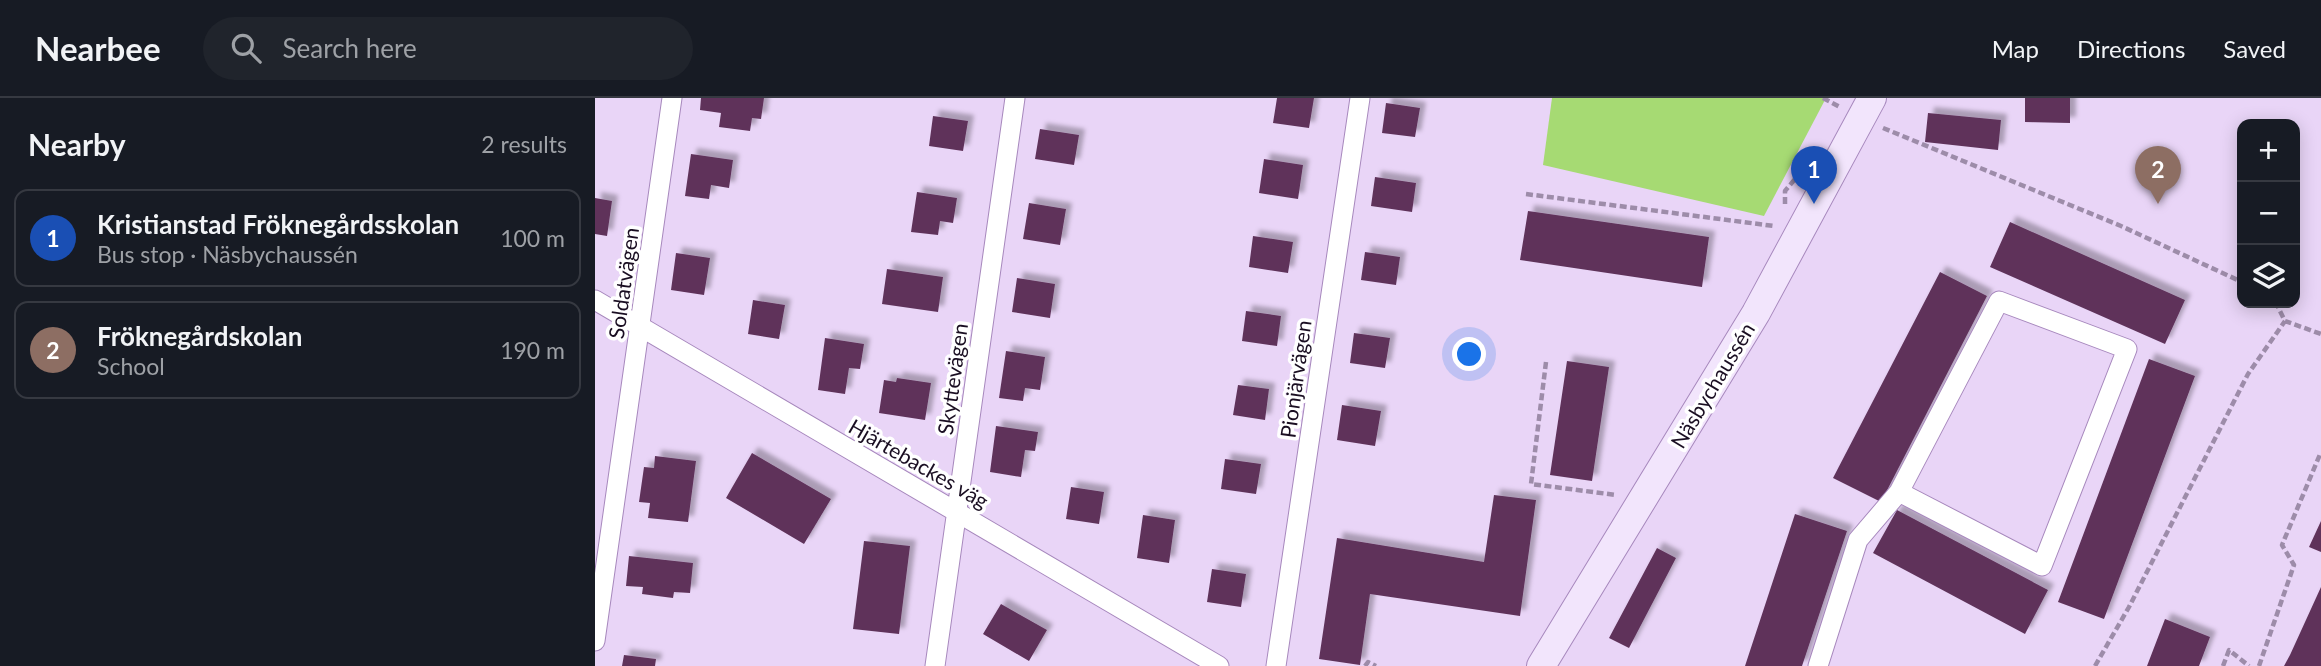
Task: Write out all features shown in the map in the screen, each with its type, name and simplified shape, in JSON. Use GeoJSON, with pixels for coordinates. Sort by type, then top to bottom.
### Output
{"type":"FeatureCollection","features":[{"type":"Feature","properties":{"kind":"street","name":"Soldatvägen"},"geometry":{"type":"LineString","coordinates":[[595,641],[672,98]]}},
{"type":"Feature","properties":{"kind":"street","name":"Skyttevägen"},"geometry":{"type":"LineString","coordinates":[[935,666],[1016,98]]}},
{"type":"Feature","properties":{"kind":"street","name":"Pionjärvägen"},"geometry":{"type":"LineString","coordinates":[[1276,666],[1360,98]]}},
{"type":"Feature","properties":{"kind":"street","name":"Näsbychaussén"},"geometry":{"type":"LineString","coordinates":[[1541,666],[1756,313],[1867,108]]}},
{"type":"Feature","properties":{"kind":"street","name":"Hjärtebackes väg"},"geometry":{"type":"LineString","coordinates":[[595,300],[1219,666]]}},
{"type":"Feature","properties":{"kind":"street"},"geometry":{"type":"LineString","coordinates":[[1818,666],[1858,540],[1899,492],[1999,301],[2127,349],[2042,566],[1899,492]]}},
{"type":"Feature","properties":{"kind":"path"},"geometry":{"type":"LineString","coordinates":[[1823,98],[1867,108],[2237,280]]}},
{"type":"Feature","properties":{"kind":"path"},"geometry":{"type":"LineString","coordinates":[[1526,194],[1782,226]]}},
{"type":"Feature","properties":{"kind":"path"},"geometry":{"type":"LineString","coordinates":[[2277,308],[2285,321],[2321,334]]}},
{"type":"Feature","properties":{"kind":"path"},"geometry":{"type":"LineString","coordinates":[[2095,666],[2129,607],[2248,374],[2285,321]]}},
{"type":"Feature","properties":{"kind":"path"},"geometry":{"type":"LineString","coordinates":[[1546,362],[1531,485],[1621,496]]}},
{"type":"Feature","properties":{"kind":"path"},"geometry":{"type":"LineString","coordinates":[[2259,666],[2294,565],[2282,545],[2321,452]]}},
{"type":"Feature","properties":{"kind":"path"},"geometry":{"type":"LineString","coordinates":[[2223,666],[2229,650],[2249,666]]}},
{"type":"Feature","properties":{"kind":"path"},"geometry":{"type":"LineString","coordinates":[[1365,666],[1368,662],[1375,666]]}},
{"type":"Feature","properties":{"kind":"green space"},"geometry":{"type":"Polygon","coordinates":[[[1552,98],[1826,98],[1764,216],[1543,165],[1552,98]]]}},
{"type":"Feature","properties":{"kind":"building"},"geometry":{"type":"Polygon","coordinates":[[[701,98],[764,98],[761,119],[752,118],[750,131],[719,127],[721,113],[700,110],[701,98]]]}},
{"type":"Feature","properties":{"kind":"building"},"geometry":{"type":"Polygon","coordinates":[[[1277,98],[1314,98],[1309,128],[1273,123],[1277,98]]]}},
{"type":"Feature","properties":{"kind":"building"},"geometry":{"type":"Polygon","coordinates":[[[2025,98],[2070,98],[2070,123],[2025,122],[2025,98]]]}},
{"type":"Feature","properties":{"kind":"building"},"geometry":{"type":"Polygon","coordinates":[[[1386,103],[1420,108],[1415,137],[1382,133],[1386,103]]]}},
{"type":"Feature","properties":{"kind":"building"},"geometry":{"type":"Polygon","coordinates":[[[1928,113],[2001,120],[1998,150],[1925,142],[1928,113]]]}},
{"type":"Feature","properties":{"kind":"building"},"geometry":{"type":"Polygon","coordinates":[[[933,116],[968,121],[963,151],[929,146],[933,116]]]}},
{"type":"Feature","properties":{"kind":"building"},"geometry":{"type":"Polygon","coordinates":[[[1040,129],[1079,135],[1074,165],[1035,159],[1040,129]]]}},
{"type":"Feature","properties":{"kind":"building"},"geometry":{"type":"Polygon","coordinates":[[[691,154],[733,160],[729,188],[711,185],[709,199],[685,196],[691,154]]]}},
{"type":"Feature","properties":{"kind":"building"},"geometry":{"type":"Polygon","coordinates":[[[1264,159],[1303,165],[1298,199],[1259,193],[1264,159]]]}},
{"type":"Feature","properties":{"kind":"building"},"geometry":{"type":"Polygon","coordinates":[[[1375,177],[1416,183],[1412,212],[1371,206],[1375,177]]]}},
{"type":"Feature","properties":{"kind":"building"},"geometry":{"type":"Polygon","coordinates":[[[917,192],[957,198],[953,223],[940,221],[938,235],[911,232],[917,192]]]}},
{"type":"Feature","properties":{"kind":"building"},"geometry":{"type":"Polygon","coordinates":[[[595,198],[612,201],[607,236],[595,234],[595,198]]]}},
{"type":"Feature","properties":{"kind":"building"},"geometry":{"type":"Polygon","coordinates":[[[1029,203],[1066,209],[1060,245],[1023,239],[1029,203]]]}},
{"type":"Feature","properties":{"kind":"building"},"geometry":{"type":"Polygon","coordinates":[[[1528,211],[1709,237],[1702,287],[1520,260],[1528,211]]]}},
{"type":"Feature","properties":{"kind":"building"},"geometry":{"type":"Polygon","coordinates":[[[2010,222],[2185,300],[2165,344],[1990,267],[2010,222]]]}},
{"type":"Feature","properties":{"kind":"building"},"geometry":{"type":"Polygon","coordinates":[[[1253,236],[1293,242],[1288,273],[1249,267],[1253,236]]]}},
{"type":"Feature","properties":{"kind":"building"},"geometry":{"type":"Polygon","coordinates":[[[1365,252],[1400,257],[1396,285],[1361,280],[1365,252]]]}},
{"type":"Feature","properties":{"kind":"building"},"geometry":{"type":"Polygon","coordinates":[[[676,253],[710,258],[704,295],[671,290],[676,253]]]}},
{"type":"Feature","properties":{"kind":"building"},"geometry":{"type":"Polygon","coordinates":[[[887,269],[943,277],[938,312],[882,304],[887,269]]]}},
{"type":"Feature","properties":{"kind":"building"},"geometry":{"type":"Polygon","coordinates":[[[1940,272],[1987,296],[1881,502],[1833,478],[1940,272]]]}},
{"type":"Feature","properties":{"kind":"building"},"geometry":{"type":"Polygon","coordinates":[[[1017,278],[1055,284],[1050,318],[1012,312],[1017,278]]]}},
{"type":"Feature","properties":{"kind":"building"},"geometry":{"type":"Polygon","coordinates":[[[753,300],[785,305],[779,339],[748,334],[753,300]]]}},
{"type":"Feature","properties":{"kind":"building"},"geometry":{"type":"Polygon","coordinates":[[[1246,311],[1281,316],[1277,346],[1242,341],[1246,311]]]}},
{"type":"Feature","properties":{"kind":"building"},"geometry":{"type":"Polygon","coordinates":[[[1354,333],[1390,338],[1385,368],[1350,363],[1354,333]]]}},
{"type":"Feature","properties":{"kind":"building"},"geometry":{"type":"Polygon","coordinates":[[[825,338],[864,344],[860,369],[849,368],[845,394],[818,390],[825,338]]]}},
{"type":"Feature","properties":{"kind":"building"},"geometry":{"type":"Polygon","coordinates":[[[1006,351],[1045,357],[1040,390],[1025,388],[1023,401],[999,398],[1006,351]]]}},
{"type":"Feature","properties":{"kind":"building"},"geometry":{"type":"Polygon","coordinates":[[[2149,359],[2195,376],[2104,619],[2058,602],[2149,359]]]}},
{"type":"Feature","properties":{"kind":"building"},"geometry":{"type":"Polygon","coordinates":[[[1567,361],[1609,367],[1592,481],[1550,475],[1567,361]]]}},
{"type":"Feature","properties":{"kind":"building"},"geometry":{"type":"Polygon","coordinates":[[[897,378],[931,383],[925,420],[879,413],[884,380],[896,382],[897,378]]]}},
{"type":"Feature","properties":{"kind":"building"},"geometry":{"type":"Polygon","coordinates":[[[1238,385],[1269,389],[1265,420],[1233,415],[1238,385]]]}},
{"type":"Feature","properties":{"kind":"building"},"geometry":{"type":"Polygon","coordinates":[[[1342,405],[1381,411],[1375,446],[1337,440],[1342,405]]]}},
{"type":"Feature","properties":{"kind":"building"},"geometry":{"type":"Polygon","coordinates":[[[996,426],[1038,432],[1035,451],[1025,450],[1021,477],[990,472],[996,426]]]}},
{"type":"Feature","properties":{"kind":"building"},"geometry":{"type":"Polygon","coordinates":[[[752,453],[831,499],[804,544],[726,498],[752,453]]]}},
{"type":"Feature","properties":{"kind":"building"},"geometry":{"type":"Polygon","coordinates":[[[655,456],[696,461],[688,522],[648,518],[650,503],[639,502],[644,467],[654,468],[655,456]]]}},
{"type":"Feature","properties":{"kind":"building"},"geometry":{"type":"Polygon","coordinates":[[[1225,459],[1261,464],[1256,494],[1221,489],[1225,459]]]}},
{"type":"Feature","properties":{"kind":"building"},"geometry":{"type":"Polygon","coordinates":[[[1071,487],[1104,492],[1099,524],[1066,519],[1071,487]]]}},
{"type":"Feature","properties":{"kind":"building"},"geometry":{"type":"Polygon","coordinates":[[[1494,495],[1536,500],[1520,616],[1370,594],[1360,665],[1319,659],[1337,538],[1484,562],[1494,495]]]}},
{"type":"Feature","properties":{"kind":"building"},"geometry":{"type":"Polygon","coordinates":[[[1897,510],[2048,590],[2025,634],[1873,553],[1897,510]]]}},
{"type":"Feature","properties":{"kind":"building"},"geometry":{"type":"Polygon","coordinates":[[[1795,514],[1847,531],[1802,666],[1745,666],[1795,514]]]}},
{"type":"Feature","properties":{"kind":"building"},"geometry":{"type":"Polygon","coordinates":[[[1143,515],[1175,520],[1169,563],[1137,558],[1143,515]]]}},
{"type":"Feature","properties":{"kind":"building"},"geometry":{"type":"Polygon","coordinates":[[[2321,521],[2321,552],[2309,547],[2321,521]]]}},
{"type":"Feature","properties":{"kind":"building"},"geometry":{"type":"Polygon","coordinates":[[[864,541],[910,546],[899,634],[853,629],[864,541]]]}},
{"type":"Feature","properties":{"kind":"building"},"geometry":{"type":"Polygon","coordinates":[[[1657,548],[1676,558],[1629,648],[1609,638],[1657,548]]]}},
{"type":"Feature","properties":{"kind":"building"},"geometry":{"type":"Polygon","coordinates":[[[629,556],[693,563],[690,593],[674,592],[673,598],[642,594],[643,587],[626,586],[629,556]]]}},
{"type":"Feature","properties":{"kind":"building"},"geometry":{"type":"Polygon","coordinates":[[[1212,569],[1246,574],[1241,607],[1207,602],[1212,569]]]}},
{"type":"Feature","properties":{"kind":"building"},"geometry":{"type":"Polygon","coordinates":[[[2321,587],[2321,666],[2284,666],[2290,655],[2321,587]]]}},
{"type":"Feature","properties":{"kind":"building"},"geometry":{"type":"Polygon","coordinates":[[[1001,604],[1047,630],[1029,661],[983,634],[1001,604]]]}},
{"type":"Feature","properties":{"kind":"building"},"geometry":{"type":"Polygon","coordinates":[[[2165,619],[2210,637],[2199,666],[2147,666],[2165,619]]]}},
{"type":"Feature","properties":{"kind":"building"},"geometry":{"type":"Polygon","coordinates":[[[624,655],[656,659],[655,666],[622,666],[624,655]]]}},
{"type":"Feature","properties":{"kind":"place","name":"Kristianstad Fröknegårdsskolan"},"geometry":{"type":"Point","coordinates":[1814,204]}},
{"type":"Feature","properties":{"kind":"place","name":"Fröknegårdskolan"},"geometry":{"type":"Point","coordinates":[2158,204]}}]}
